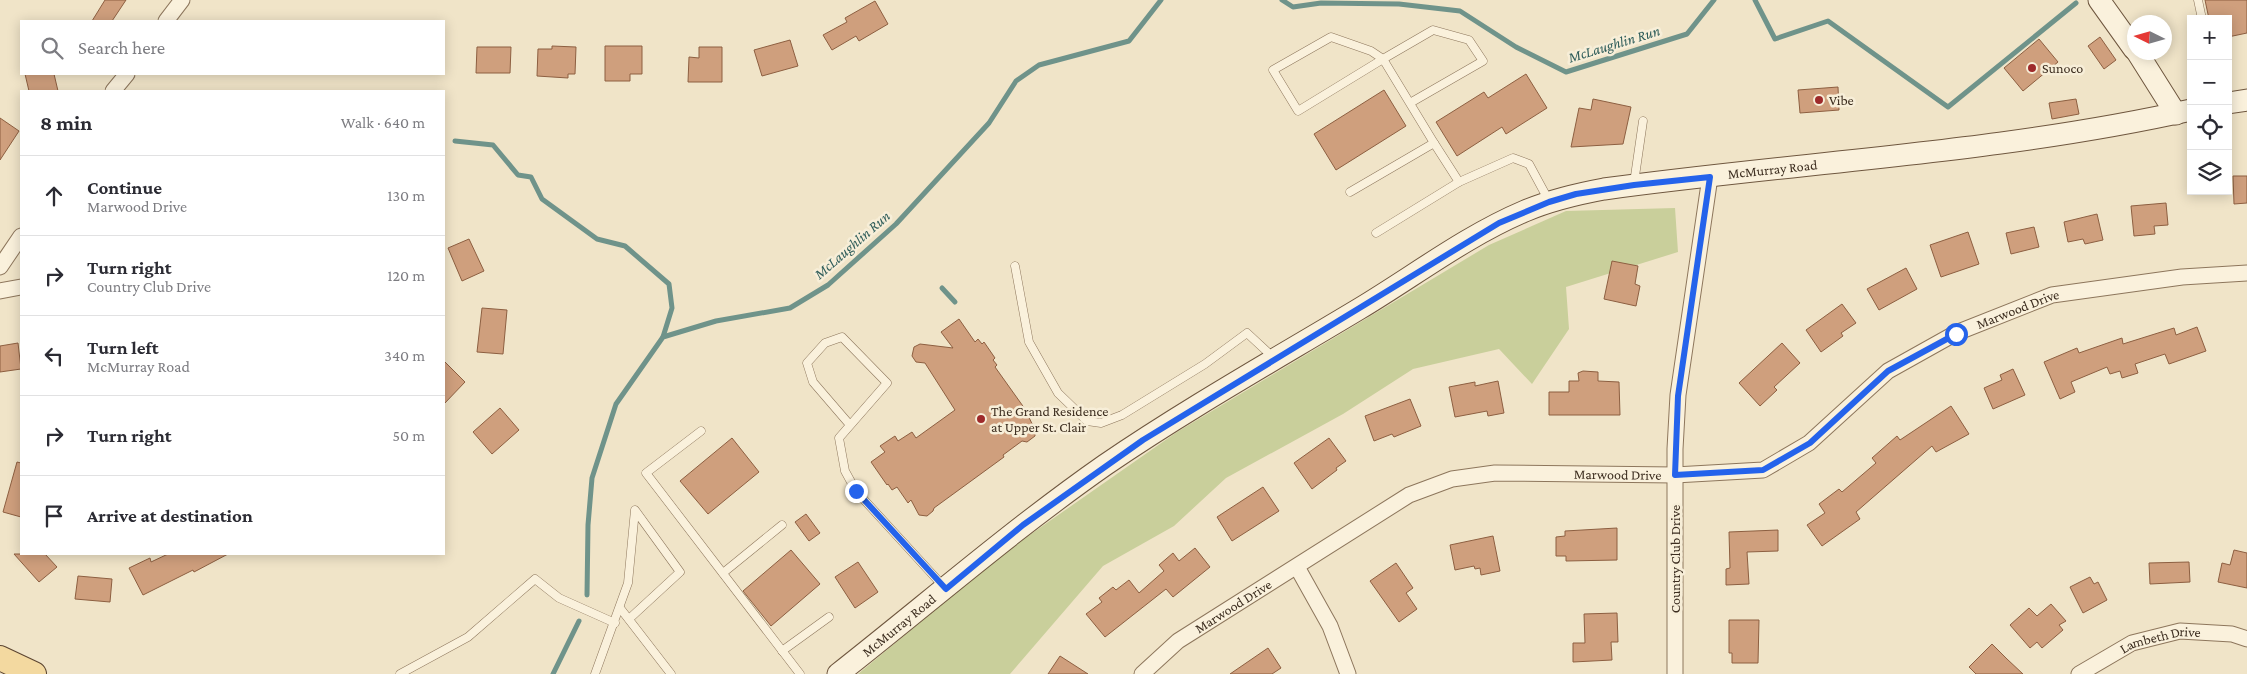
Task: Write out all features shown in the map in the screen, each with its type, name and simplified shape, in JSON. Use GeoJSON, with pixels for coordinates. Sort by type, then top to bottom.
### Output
{"type":"FeatureCollection","features":[{"type":"Feature","properties":{"kind":"main road"},"geometry":{"type":"LineString","coordinates":[[2099,0],[2127,39]]}},
{"type":"Feature","properties":{"kind":"main road"},"geometry":{"type":"LineString","coordinates":[[2143,60],[2183,112]]}},
{"type":"Feature","properties":{"kind":"main road"},"geometry":{"type":"LineString","coordinates":[[2232,102],[2247,100]]}},
{"type":"Feature","properties":{"kind":"main road","name":"McMurray Road"},"geometry":{"type":"LineString","coordinates":[[838,674],[946,589],[1023,525],[1105,465],[1188,412],[1492,227],[1549,202],[1576,194],[1634,185],[2002,143],[2183,112]]}},
{"type":"Feature","properties":{"kind":"main road"},"geometry":{"type":"LineString","coordinates":[[0,658],[34,674]]}},
{"type":"Feature","properties":{"kind":"street"},"geometry":{"type":"LineString","coordinates":[[167,20],[182,0]]}},
{"type":"Feature","properties":{"kind":"street"},"geometry":{"type":"LineString","coordinates":[[114,90],[125,75]]}},
{"type":"Feature","properties":{"kind":"street","name":"Country Club Drive"},"geometry":{"type":"LineString","coordinates":[[1675,674],[1675,475],[1678,396],[1710,177]]}},
{"type":"Feature","properties":{"kind":"street"},"geometry":{"type":"LineString","coordinates":[[0,267],[20,237]]}},
{"type":"Feature","properties":{"kind":"street","name":"Marwood Drive"},"geometry":{"type":"LineString","coordinates":[[1142,674],[1178,641],[1409,495],[1452,478],[1495,473],[1675,475],[1763,470],[1810,443],[1888,371],[1956,334],[2052,295],[2182,277],[2247,273]]}},
{"type":"Feature","properties":{"kind":"street"},"geometry":{"type":"LineString","coordinates":[[0,291],[20,287]]}},
{"type":"Feature","properties":{"kind":"street"},"geometry":{"type":"LineString","coordinates":[[1297,567],[1330,626],[1348,674]]}},
{"type":"Feature","properties":{"kind":"street","name":"Lambeth Drive"},"geometry":{"type":"LineString","coordinates":[[2079,674],[2132,643],[2180,631],[2232,634],[2247,639]]}},
{"type":"Feature","properties":{"kind":"lane"},"geometry":{"type":"LineString","coordinates":[[2198,0],[2201,15]]}},
{"type":"Feature","properties":{"kind":"lane"},"geometry":{"type":"LineString","coordinates":[[1410,103],[1483,61],[1469,40],[1433,30],[1383,59],[1298,111],[1273,70],[1331,37],[1371,51],[1383,59],[1434,143],[1459,182]]}},
{"type":"Feature","properties":{"kind":"lane"},"geometry":{"type":"LineString","coordinates":[[1634,185],[1643,121]]}},
{"type":"Feature","properties":{"kind":"lane"},"geometry":{"type":"LineString","coordinates":[[1350,192],[1434,143]]}},
{"type":"Feature","properties":{"kind":"lane"},"geometry":{"type":"LineString","coordinates":[[1376,233],[1459,182],[1513,158],[1529,164],[1549,202]]}},
{"type":"Feature","properties":{"kind":"lane"},"geometry":{"type":"LineString","coordinates":[[1015,266],[1029,342],[1058,392],[1087,422],[1101,423],[1122,415],[1205,364],[1247,333],[1276,360]]}},
{"type":"Feature","properties":{"kind":"lane"},"geometry":{"type":"LineString","coordinates":[[850,425],[813,382],[807,363],[825,343],[842,337],[887,383],[839,438],[845,471],[856,491],[946,589]]}},
{"type":"Feature","properties":{"kind":"lane"},"geometry":{"type":"LineString","coordinates":[[700,431],[646,473],[800,674]]}},
{"type":"Feature","properties":{"kind":"lane"},"geometry":{"type":"LineString","coordinates":[[595,674],[628,583],[635,510],[680,572],[629,620]]}},
{"type":"Feature","properties":{"kind":"lane"},"geometry":{"type":"LineString","coordinates":[[723,573],[782,524]]}},
{"type":"Feature","properties":{"kind":"lane"},"geometry":{"type":"LineString","coordinates":[[400,674],[468,637],[535,579],[559,598],[615,623]]}},
{"type":"Feature","properties":{"kind":"lane"},"geometry":{"type":"LineString","coordinates":[[620,608],[671,674]]}},
{"type":"Feature","properties":{"kind":"lane"},"geometry":{"type":"LineString","coordinates":[[782,651],[829,618]]}},
{"type":"Feature","properties":{"kind":"green space"},"geometry":{"type":"Polygon","coordinates":[[[1675,208],[1678,252],[1566,287],[1569,329],[1532,384],[1499,349],[1413,369],[1343,414],[1226,478],[1174,526],[1103,566],[1010,674],[858,674],[1001,555],[1177,432],[1489,245],[1566,211],[1675,208]]]}},
{"type":"Feature","properties":{"kind":"building"},"geometry":{"type":"Polygon","coordinates":[[[105,0],[126,0],[113,20],[93,20],[105,0]]]}},
{"type":"Feature","properties":{"kind":"building"},"geometry":{"type":"Polygon","coordinates":[[[2205,0],[2247,0],[2247,33],[2232,36],[2232,15],[2208,15],[2205,0]]]}},
{"type":"Feature","properties":{"kind":"building"},"geometry":{"type":"Polygon","coordinates":[[[875,1],[888,24],[859,41],[856,36],[832,50],[823,35],[847,22],[845,18],[875,1]]]}},
{"type":"Feature","properties":{"kind":"building"},"geometry":{"type":"Polygon","coordinates":[[[2100,37],[2116,60],[2104,69],[2088,46],[2100,37]]]}},
{"type":"Feature","properties":{"kind":"building"},"geometry":{"type":"Polygon","coordinates":[[[2039,39],[2058,62],[2023,91],[2004,68],[2039,39]]]}},
{"type":"Feature","properties":{"kind":"building"},"geometry":{"type":"Polygon","coordinates":[[[790,40],[798,66],[762,76],[754,50],[790,40]]]}},
{"type":"Feature","properties":{"kind":"building"},"geometry":{"type":"Polygon","coordinates":[[[552,46],[576,47],[575,74],[568,74],[568,78],[537,76],[538,49],[552,49],[552,46]]]}},
{"type":"Feature","properties":{"kind":"building"},"geometry":{"type":"Polygon","coordinates":[[[605,46],[642,46],[642,74],[630,74],[630,81],[605,81],[605,46]]]}},
{"type":"Feature","properties":{"kind":"building"},"geometry":{"type":"Polygon","coordinates":[[[477,47],[511,47],[510,73],[476,73],[477,47]]]}},
{"type":"Feature","properties":{"kind":"building"},"geometry":{"type":"Polygon","coordinates":[[[699,47],[722,47],[722,82],[688,82],[689,57],[699,58],[699,47]]]}},
{"type":"Feature","properties":{"kind":"building"},"geometry":{"type":"Polygon","coordinates":[[[1526,74],[1547,108],[1506,134],[1502,127],[1457,156],[1436,122],[1484,92],[1488,98],[1526,74]]]}},
{"type":"Feature","properties":{"kind":"building"},"geometry":{"type":"Polygon","coordinates":[[[25,75],[54,75],[58,90],[29,90],[25,75]]]}},
{"type":"Feature","properties":{"kind":"building"},"geometry":{"type":"Polygon","coordinates":[[[1838,87],[1839,110],[1800,113],[1798,90],[1838,87]]]}},
{"type":"Feature","properties":{"kind":"building"},"geometry":{"type":"Polygon","coordinates":[[[1384,90],[1406,126],[1336,170],[1314,134],[1384,90]]]}},
{"type":"Feature","properties":{"kind":"building"},"geometry":{"type":"Polygon","coordinates":[[[1593,99],[1631,107],[1623,144],[1571,147],[1579,108],[1591,110],[1593,99]]]}},
{"type":"Feature","properties":{"kind":"building"},"geometry":{"type":"Polygon","coordinates":[[[2076,99],[2079,114],[2052,119],[2049,103],[2076,99]]]}},
{"type":"Feature","properties":{"kind":"building"},"geometry":{"type":"Polygon","coordinates":[[[0,118],[19,131],[0,160],[0,118]]]}},
{"type":"Feature","properties":{"kind":"building"},"geometry":{"type":"Polygon","coordinates":[[[2233,176],[2247,176],[2247,203],[2234,204],[2233,176]]]}},
{"type":"Feature","properties":{"kind":"building"},"geometry":{"type":"Polygon","coordinates":[[[2166,203],[2168,225],[2154,226],[2155,234],[2134,236],[2131,206],[2166,203]]]}},
{"type":"Feature","properties":{"kind":"building"},"geometry":{"type":"Polygon","coordinates":[[[2097,214],[2103,240],[2085,244],[2083,239],[2068,242],[2064,222],[2097,214]]]}},
{"type":"Feature","properties":{"kind":"building"},"geometry":{"type":"Polygon","coordinates":[[[2034,227],[2039,247],[2011,254],[2006,233],[2034,227]]]}},
{"type":"Feature","properties":{"kind":"building"},"geometry":{"type":"Polygon","coordinates":[[[1968,232],[1979,264],[1941,277],[1930,245],[1968,232]]]}},
{"type":"Feature","properties":{"kind":"building"},"geometry":{"type":"Polygon","coordinates":[[[469,239],[484,271],[462,281],[448,248],[469,239]]]}},
{"type":"Feature","properties":{"kind":"building"},"geometry":{"type":"Polygon","coordinates":[[[1612,261],[1638,266],[1635,284],[1640,286],[1636,306],[1604,299],[1612,261]]]}},
{"type":"Feature","properties":{"kind":"building"},"geometry":{"type":"Polygon","coordinates":[[[1906,268],[1917,289],[1879,310],[1867,289],[1906,268]]]}},
{"type":"Feature","properties":{"kind":"building"},"geometry":{"type":"Polygon","coordinates":[[[1842,304],[1856,323],[1841,333],[1843,336],[1821,352],[1806,330],[1842,304]]]}},
{"type":"Feature","properties":{"kind":"building"},"geometry":{"type":"Polygon","coordinates":[[[482,308],[507,310],[503,354],[477,352],[482,308]]]}},
{"type":"Feature","properties":{"kind":"building","name":"The Grand Residence at Upper St. Clair"},"geometry":{"type":"Polygon","coordinates":[[[959,319],[975,342],[978,339],[982,344],[984,342],[995,358],[993,360],[997,365],[995,367],[1025,409],[1035,430],[1035,436],[1027,442],[1022,441],[1003,455],[1004,457],[934,508],[927,516],[919,515],[911,500],[908,503],[897,487],[892,490],[871,462],[885,452],[880,446],[895,436],[898,441],[912,432],[916,438],[955,410],[925,363],[916,362],[912,356],[914,347],[920,344],[953,348],[941,332],[959,319]]]}},
{"type":"Feature","properties":{"kind":"building"},"geometry":{"type":"Polygon","coordinates":[[[2197,327],[2206,351],[2169,364],[2165,354],[2135,364],[2138,373],[2122,378],[2120,371],[2110,374],[2107,367],[2071,382],[2075,392],[2060,399],[2044,362],[2077,348],[2079,353],[2122,338],[2123,344],[2174,328],[2176,335],[2197,327]]]}},
{"type":"Feature","properties":{"kind":"building"},"geometry":{"type":"Polygon","coordinates":[[[18,343],[20,369],[0,372],[0,346],[18,343]]]}},
{"type":"Feature","properties":{"kind":"building"},"geometry":{"type":"Polygon","coordinates":[[[1782,343],[1800,363],[1774,387],[1777,390],[1760,406],[1739,383],[1782,343]]]}},
{"type":"Feature","properties":{"kind":"building"},"geometry":{"type":"Polygon","coordinates":[[[445,362],[465,382],[445,403],[445,362]]]}},
{"type":"Feature","properties":{"kind":"building"},"geometry":{"type":"Polygon","coordinates":[[[2013,369],[2025,395],[1993,409],[1984,388],[2002,380],[2000,375],[2013,369]]]}},
{"type":"Feature","properties":{"kind":"building"},"geometry":{"type":"Polygon","coordinates":[[[1583,371],[1598,372],[1598,381],[1619,382],[1620,415],[1549,415],[1549,392],[1569,392],[1569,381],[1579,381],[1578,373],[1583,371]]]}},
{"type":"Feature","properties":{"kind":"building"},"geometry":{"type":"Polygon","coordinates":[[[1498,381],[1504,413],[1488,416],[1487,411],[1455,417],[1449,387],[1475,382],[1475,386],[1498,381]]]}},
{"type":"Feature","properties":{"kind":"building"},"geometry":{"type":"Polygon","coordinates":[[[1410,399],[1421,426],[1394,437],[1392,434],[1374,441],[1365,416],[1410,399]]]}},
{"type":"Feature","properties":{"kind":"building"},"geometry":{"type":"Polygon","coordinates":[[[1951,406],[1969,434],[1936,452],[1932,446],[1856,512],[1860,519],[1822,546],[1807,525],[1825,513],[1819,504],[1839,489],[1842,492],[1876,463],[1872,458],[1897,436],[1900,440],[1951,406]]]}},
{"type":"Feature","properties":{"kind":"building"},"geometry":{"type":"Polygon","coordinates":[[[500,408],[519,430],[492,454],[473,432],[500,408]]]}},
{"type":"Feature","properties":{"kind":"building"},"geometry":{"type":"Polygon","coordinates":[[[732,438],[759,472],[708,514],[680,481],[732,438]]]}},
{"type":"Feature","properties":{"kind":"building"},"geometry":{"type":"Polygon","coordinates":[[[1329,438],[1346,461],[1312,489],[1294,463],[1329,438]]]}},
{"type":"Feature","properties":{"kind":"building"},"geometry":{"type":"Polygon","coordinates":[[[17,462],[20,463],[20,517],[3,512],[17,462]]]}},
{"type":"Feature","properties":{"kind":"building"},"geometry":{"type":"Polygon","coordinates":[[[1263,487],[1279,511],[1232,541],[1217,517],[1263,487]]]}},
{"type":"Feature","properties":{"kind":"building"},"geometry":{"type":"Polygon","coordinates":[[[806,514],[820,533],[809,541],[795,522],[806,514]]]}},
{"type":"Feature","properties":{"kind":"building"},"geometry":{"type":"Polygon","coordinates":[[[1617,528],[1617,560],[1566,561],[1566,556],[1556,556],[1556,537],[1565,536],[1565,531],[1617,528]]]}},
{"type":"Feature","properties":{"kind":"building"},"geometry":{"type":"Polygon","coordinates":[[[1778,530],[1778,551],[1747,552],[1749,584],[1726,585],[1726,569],[1730,568],[1729,532],[1778,530]]]}},
{"type":"Feature","properties":{"kind":"building"},"geometry":{"type":"Polygon","coordinates":[[[1493,536],[1500,571],[1481,575],[1480,568],[1475,569],[1474,566],[1455,570],[1450,545],[1493,536]]]}},
{"type":"Feature","properties":{"kind":"building"},"geometry":{"type":"Polygon","coordinates":[[[1195,548],[1210,567],[1173,597],[1166,589],[1105,637],[1086,614],[1102,602],[1099,598],[1113,587],[1116,590],[1129,580],[1139,593],[1164,571],[1159,565],[1173,553],[1179,561],[1195,548]]]}},
{"type":"Feature","properties":{"kind":"building"},"geometry":{"type":"Polygon","coordinates":[[[791,550],[820,584],[771,626],[743,591],[791,550]]]}},
{"type":"Feature","properties":{"kind":"building"},"geometry":{"type":"Polygon","coordinates":[[[2234,550],[2247,553],[2247,588],[2218,582],[2222,563],[2230,565],[2234,550]]]}},
{"type":"Feature","properties":{"kind":"building"},"geometry":{"type":"Polygon","coordinates":[[[14,554],[46,555],[57,567],[39,582],[14,554]]]}},
{"type":"Feature","properties":{"kind":"building"},"geometry":{"type":"Polygon","coordinates":[[[166,555],[226,555],[143,595],[129,568],[150,558],[151,562],[166,555]]]}},
{"type":"Feature","properties":{"kind":"building"},"geometry":{"type":"Polygon","coordinates":[[[858,562],[878,592],[855,608],[835,577],[858,562]]]}},
{"type":"Feature","properties":{"kind":"building"},"geometry":{"type":"Polygon","coordinates":[[[2189,562],[2190,582],[2150,584],[2149,563],[2189,562]]]}},
{"type":"Feature","properties":{"kind":"building"},"geometry":{"type":"Polygon","coordinates":[[[1396,563],[1413,588],[1406,593],[1417,609],[1399,622],[1370,581],[1396,563]]]}},
{"type":"Feature","properties":{"kind":"building"},"geometry":{"type":"Polygon","coordinates":[[[78,576],[112,579],[110,602],[75,599],[78,576]]]}},
{"type":"Feature","properties":{"kind":"building"},"geometry":{"type":"Polygon","coordinates":[[[2090,577],[2094,584],[2098,582],[2107,600],[2083,613],[2070,587],[2090,577]]]}},
{"type":"Feature","properties":{"kind":"building"},"geometry":{"type":"Polygon","coordinates":[[[2051,604],[2066,621],[2059,625],[2063,630],[2042,648],[2037,642],[2030,648],[2010,625],[2029,608],[2037,616],[2051,604]]]}},
{"type":"Feature","properties":{"kind":"building"},"geometry":{"type":"Polygon","coordinates":[[[1617,613],[1618,642],[1611,642],[1612,660],[1573,662],[1573,643],[1585,643],[1584,614],[1617,613]]]}},
{"type":"Feature","properties":{"kind":"building"},"geometry":{"type":"Polygon","coordinates":[[[1729,620],[1759,620],[1758,663],[1732,663],[1732,653],[1729,653],[1729,620]]]}},
{"type":"Feature","properties":{"kind":"building"},"geometry":{"type":"Polygon","coordinates":[[[1992,644],[2023,674],[1976,674],[1969,667],[1992,644]]]}},
{"type":"Feature","properties":{"kind":"building"},"geometry":{"type":"Polygon","coordinates":[[[1268,648],[1281,668],[1272,674],[1230,674],[1268,648]]]}},
{"type":"Feature","properties":{"kind":"building"},"geometry":{"type":"Polygon","coordinates":[[[1060,656],[1088,674],[1048,674],[1060,656]]]}},
{"type":"Feature","properties":{"kind":"waterway","name":"McLaughlin Run"},"geometry":{"type":"LineString","coordinates":[[587,595],[588,525],[592,478],[616,404],[663,337],[716,321],[790,308],[828,285],[896,224],[989,123],[1016,81],[1039,65],[1129,41],[1161,0]]}},
{"type":"Feature","properties":{"kind":"waterway","name":"McLaughlin Run"},"geometry":{"type":"LineString","coordinates":[[1282,0],[1293,7],[1321,3],[1399,4],[1460,11],[1516,47],[1566,72],[1687,34],[1714,0]]}},
{"type":"Feature","properties":{"kind":"waterway","name":"McLaughlin Run"},"geometry":{"type":"LineString","coordinates":[[1755,0],[1775,39],[1828,21],[1948,107],[2076,3]]}},
{"type":"Feature","properties":{"kind":"waterway"},"geometry":{"type":"LineString","coordinates":[[455,141],[493,145],[518,175],[531,177],[542,199],[597,239],[625,246],[669,284],[672,308],[663,337]]}},
{"type":"Feature","properties":{"kind":"waterway"},"geometry":{"type":"LineString","coordinates":[[942,288],[955,302]]}},
{"type":"Feature","properties":{"kind":"waterway","name":"McLaughlin Run"},"geometry":{"type":"LineString","coordinates":[[553,674],[579,621]]}},
{"type":"Feature","properties":{"kind":"place","name":"Sunoco"},"geometry":{"type":"Point","coordinates":[2032,68]}},
{"type":"Feature","properties":{"kind":"place","name":"Vibe"},"geometry":{"type":"Point","coordinates":[1819,100]}},
{"type":"Feature","properties":{"kind":"place","name":"The Grand Residence at Upper St. Clair"},"geometry":{"type":"Point","coordinates":[981,419]}},
{"type":"Feature","properties":{"kind":"route"},"geometry":{"type":"LineString","coordinates":[[856,491],[946,589],[1023,525],[1105,465],[1463,244],[1499,223],[1525,211],[1576,194],[1604,189],[1710,177],[1678,396],[1675,475],[1763,470],[1810,443],[1888,371],[1956,334]]}}]}
